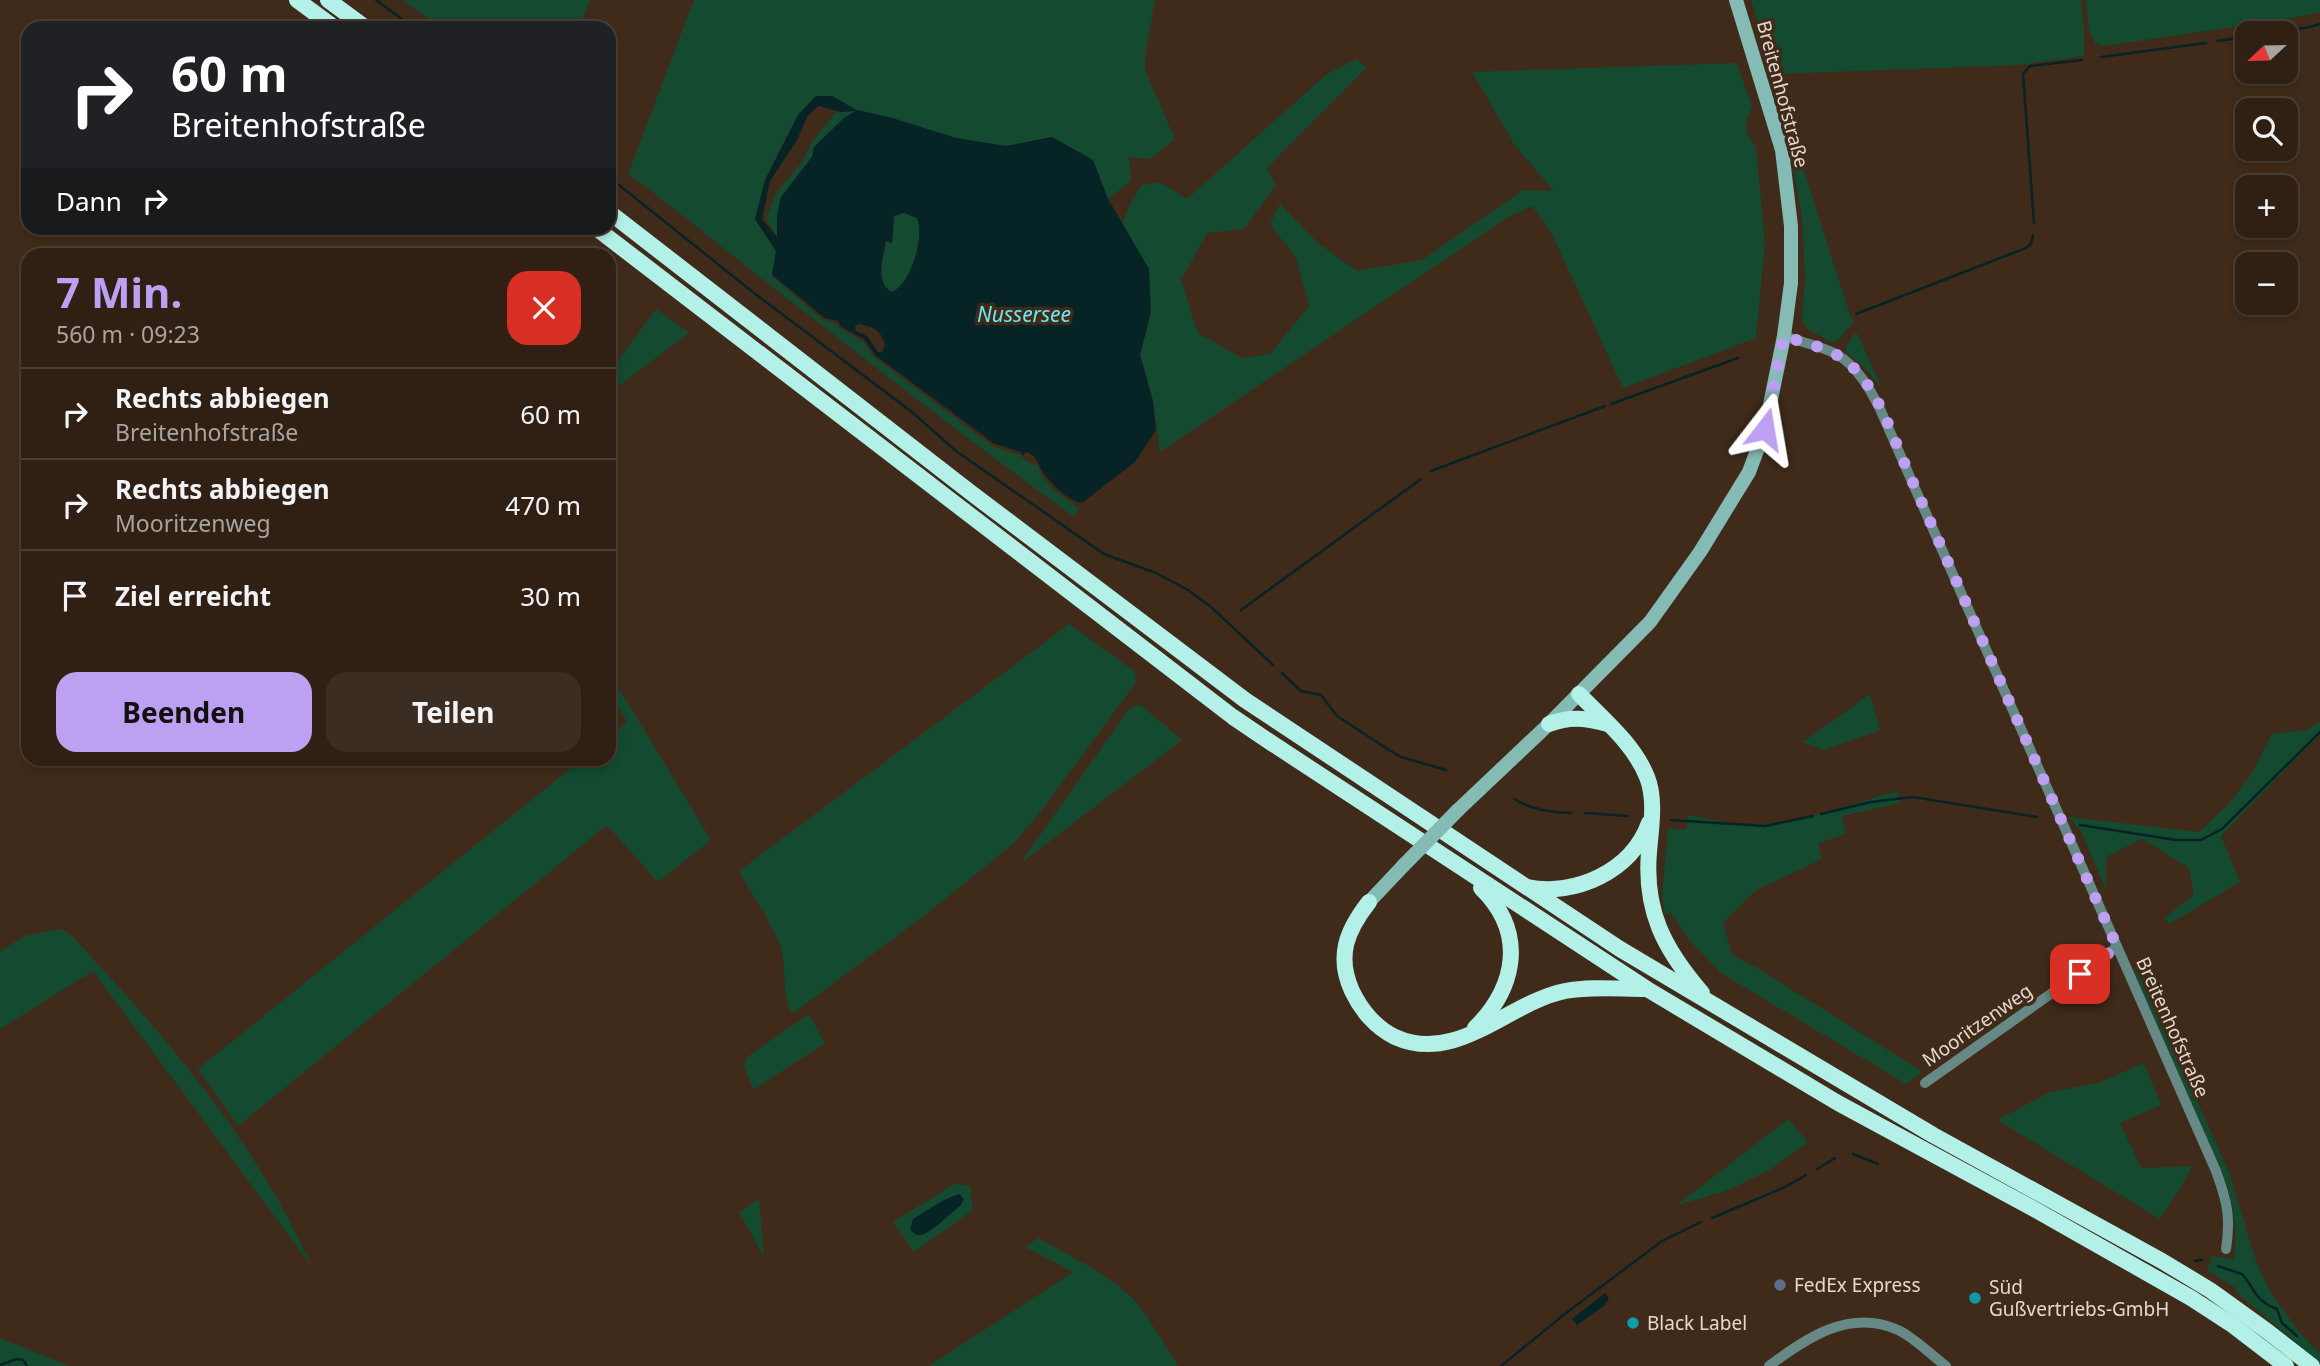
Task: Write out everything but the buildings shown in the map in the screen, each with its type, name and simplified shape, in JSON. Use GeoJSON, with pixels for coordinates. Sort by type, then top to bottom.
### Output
{"type":"FeatureCollection","features":[{"type":"Feature","properties":{"kind":"highway"},"geometry":{"type":"LineString","coordinates":[[297,0],[326,21]]}},
{"type":"Feature","properties":{"kind":"highway"},"geometry":{"type":"LineString","coordinates":[[328,0],[356,21]]}},
{"type":"Feature","properties":{"kind":"highway"},"geometry":{"type":"LineString","coordinates":[[616,217],[970,492],[1245,700],[1522,885],[1713,1006],[1933,1135],[2162,1261],[2221,1298],[2312,1366]]}},
{"type":"Feature","properties":{"kind":"highway"},"geometry":{"type":"LineString","coordinates":[[605,235],[1233,717],[1647,989],[1838,1103],[2035,1209],[2191,1298],[2231,1324],[2286,1366]]}},
{"type":"Feature","properties":{"kind":"highway"},"geometry":{"type":"LineString","coordinates":[[1579,694],[1639,760],[1648,779],[1652,814],[1647,869],[1651,902],[1663,940],[1681,969],[1713,1006]]}},
{"type":"Feature","properties":{"kind":"highway"},"geometry":{"type":"LineString","coordinates":[[1549,724],[1562,719],[1579,718],[1608,724]]}},
{"type":"Feature","properties":{"kind":"highway"},"geometry":{"type":"LineString","coordinates":[[1522,885],[1542,890],[1566,889],[1593,880],[1625,860],[1645,834],[1652,814]]}},
{"type":"Feature","properties":{"kind":"highway"},"geometry":{"type":"LineString","coordinates":[[1460,868],[1484,891],[1502,915],[1512,963],[1501,995],[1466,1037]]}},
{"type":"Feature","properties":{"kind":"highway"},"geometry":{"type":"LineString","coordinates":[[1369,902],[1354,920],[1346,939],[1346,978],[1367,1015],[1386,1032],[1408,1042],[1433,1045],[1466,1037],[1537,1000],[1565,991],[1647,989]]}},
{"type":"Feature","properties":{"kind":"main road","name":"Breitenhofstraße"},"geometry":{"type":"LineString","coordinates":[[1736,0],[1782,150],[1788,187],[1791,283],[1784,336]]}},
{"type":"Feature","properties":{"kind":"main road"},"geometry":{"type":"LineString","coordinates":[[1369,902],[1458,810],[1549,724],[1650,622],[1700,552],[1749,472],[1765,429],[1784,336]]}},
{"type":"Feature","properties":{"kind":"street","name":"Breitenhofstraße"},"geometry":{"type":"LineString","coordinates":[[1784,336],[1836,354],[1854,369],[1875,398],[2036,758],[2223,1190],[2230,1226],[2226,1249]]}},
{"type":"Feature","properties":{"kind":"street","name":"Mooritzenweg"},"geometry":{"type":"LineString","coordinates":[[1926,1083],[2117,947]]}},
{"type":"Feature","properties":{"kind":"street"},"geometry":{"type":"LineString","coordinates":[[1769,1366],[1816,1334],[1859,1322],[1881,1324],[1900,1331],[1946,1366]]}},
{"type":"Feature","properties":{"kind":"green space"},"geometry":{"type":"Polygon","coordinates":[[[403,0],[590,0],[582,21],[432,21],[403,0]]]}},
{"type":"Feature","properties":{"kind":"green space"},"geometry":{"type":"Polygon","coordinates":[[[694,0],[1155,0],[1145,70],[1175,139],[1150,159],[1129,157],[1131,181],[1108,199],[1093,160],[1052,137],[1006,147],[956,138],[889,117],[812,157],[781,197],[777,216],[778,238],[766,219],[776,193],[802,162],[812,142],[835,113],[856,110],[832,96],[816,96],[798,115],[765,180],[755,219],[776,251],[772,276],[823,320],[836,324],[863,342],[874,357],[992,446],[1038,465],[1048,484],[1078,508],[1074,517],[919,401],[628,174],[694,0]]]}},
{"type":"Feature","properties":{"kind":"green space"},"geometry":{"type":"Polygon","coordinates":[[[1751,0],[2081,0],[2084,56],[2018,65],[1775,74],[1751,0]]]}},
{"type":"Feature","properties":{"kind":"green space"},"geometry":{"type":"Polygon","coordinates":[[[2086,0],[2320,0],[2320,12],[2273,21],[2235,21],[2235,27],[2104,46],[2095,43],[2089,31],[2086,0]]]}},
{"type":"Feature","properties":{"kind":"green space"},"geometry":{"type":"Polygon","coordinates":[[[1356,59],[1367,67],[1267,168],[1276,185],[1244,229],[1207,233],[1181,280],[1198,333],[1242,358],[1270,354],[1309,306],[1296,258],[1270,224],[1280,204],[1319,244],[1357,271],[1422,260],[1523,190],[1554,191],[1514,144],[1472,72],[1737,63],[1752,106],[1746,121],[1747,133],[1756,147],[1765,243],[1756,338],[1623,388],[1551,232],[1532,206],[1508,217],[1160,452],[1153,401],[1140,354],[1151,312],[1122,223],[1131,202],[1142,185],[1160,182],[1187,199],[1327,74],[1356,59]]]}},
{"type":"Feature","properties":{"kind":"green space"},"geometry":{"type":"Polygon","coordinates":[[[1792,133],[1854,321],[1833,343],[1806,328],[1802,320],[1805,274],[1802,217],[1787,135],[1792,133]]]}},
{"type":"Feature","properties":{"kind":"green space"},"geometry":{"type":"Polygon","coordinates":[[[904,213],[917,217],[918,247],[905,280],[891,292],[883,282],[882,262],[886,241],[891,243],[894,216],[904,213]]]}},
{"type":"Feature","properties":{"kind":"green space"},"geometry":{"type":"Polygon","coordinates":[[[656,309],[689,333],[616,388],[616,363],[656,309]]]}},
{"type":"Feature","properties":{"kind":"green space"},"geometry":{"type":"Polygon","coordinates":[[[1856,331],[1882,389],[1862,365],[1846,352],[1846,347],[1856,331]]]}},
{"type":"Feature","properties":{"kind":"green space"},"geometry":{"type":"Polygon","coordinates":[[[1069,624],[1134,671],[1135,684],[1041,811],[1013,844],[929,912],[795,1012],[791,1012],[778,939],[739,871],[1069,624]]]}},
{"type":"Feature","properties":{"kind":"green space"},"geometry":{"type":"Polygon","coordinates":[[[616,684],[711,840],[658,882],[607,825],[238,1126],[198,1069],[574,766],[616,766],[616,731],[627,722],[616,703],[616,684]]]}},
{"type":"Feature","properties":{"kind":"green space"},"geometry":{"type":"Polygon","coordinates":[[[1870,694],[1880,730],[1824,750],[1803,742],[1870,694]]]}},
{"type":"Feature","properties":{"kind":"green space"},"geometry":{"type":"Polygon","coordinates":[[[1137,705],[1142,706],[1182,740],[1020,864],[1128,710],[1137,705]]]}},
{"type":"Feature","properties":{"kind":"green space"},"geometry":{"type":"Polygon","coordinates":[[[2320,722],[2320,734],[2221,836],[2240,882],[2169,924],[2165,918],[2194,894],[2189,868],[2142,839],[2106,857],[2106,890],[2082,833],[2069,817],[2199,832],[2228,805],[2252,773],[2272,734],[2307,730],[2320,722]]]}},
{"type":"Feature","properties":{"kind":"green space"},"geometry":{"type":"Polygon","coordinates":[[[1897,791],[1900,803],[1842,816],[1846,834],[1818,843],[1822,859],[1755,891],[1723,923],[1732,955],[1759,969],[1923,1072],[1906,1084],[1721,973],[1690,941],[1671,913],[1665,915],[1662,895],[1668,828],[1686,830],[1688,815],[1742,824],[1779,822],[1820,814],[1897,791]]]}},
{"type":"Feature","properties":{"kind":"green space"},"geometry":{"type":"Polygon","coordinates":[[[59,929],[68,932],[103,970],[205,1090],[264,1176],[312,1267],[93,971],[0,1029],[0,952],[24,936],[59,929]]]}},
{"type":"Feature","properties":{"kind":"green space"},"geometry":{"type":"Polygon","coordinates":[[[2133,970],[2152,980],[2158,1012],[2230,1175],[2261,1273],[2273,1296],[2300,1333],[2320,1354],[2320,1363],[2235,1291],[2236,1288],[2207,1270],[2210,1256],[2234,1259],[2235,1228],[2230,1198],[2224,1177],[2133,970]]]}},
{"type":"Feature","properties":{"kind":"green space"},"geometry":{"type":"Polygon","coordinates":[[[809,1014],[825,1043],[753,1090],[744,1066],[747,1057],[809,1014]]]}},
{"type":"Feature","properties":{"kind":"green space"},"geometry":{"type":"Polygon","coordinates":[[[2144,1063],[2161,1105],[2120,1123],[2141,1168],[2192,1166],[2160,1219],[1997,1120],[2050,1092],[2098,1083],[2144,1063]]]}},
{"type":"Feature","properties":{"kind":"green space"},"geometry":{"type":"Polygon","coordinates":[[[1788,1119],[1808,1142],[1768,1171],[1726,1191],[1677,1205],[1788,1119]]]}},
{"type":"Feature","properties":{"kind":"green space"},"geometry":{"type":"Polygon","coordinates":[[[956,1183],[970,1186],[973,1210],[914,1252],[893,1222],[956,1183]],[[944,1200],[913,1219],[928,1232],[961,1205],[944,1200]]]}},
{"type":"Feature","properties":{"kind":"green space"},"geometry":{"type":"Polygon","coordinates":[[[759,1199],[764,1257],[739,1212],[759,1199]]]}},
{"type":"Feature","properties":{"kind":"green space"},"geometry":{"type":"Polygon","coordinates":[[[1038,1238],[1100,1273],[1133,1299],[1178,1366],[929,1366],[1073,1272],[1025,1247],[1038,1238]]]}},
{"type":"Feature","properties":{"kind":"green space"},"geometry":{"type":"Polygon","coordinates":[[[0,1338],[62,1363],[69,1366],[0,1366],[0,1338]]]}},
{"type":"Feature","properties":{"kind":"water","name":"Nussersee"},"geometry":{"type":"Polygon","coordinates":[[[816,96],[832,96],[857,110],[956,138],[1006,146],[1052,137],[1093,160],[1108,199],[1149,269],[1151,312],[1140,355],[1153,401],[1156,430],[1135,462],[1082,503],[1071,499],[1050,481],[1033,456],[1026,452],[1023,456],[1020,452],[993,443],[875,355],[864,339],[841,327],[838,321],[825,318],[772,275],[776,251],[755,219],[765,180],[798,115],[816,96]],[[819,106],[808,115],[797,140],[770,181],[762,219],[777,237],[781,197],[812,157],[814,147],[855,111],[841,112],[819,106]],[[904,213],[894,216],[892,243],[886,241],[881,269],[883,282],[891,292],[898,288],[910,271],[919,236],[917,218],[904,213]],[[864,325],[855,326],[856,331],[867,336],[878,352],[882,352],[885,345],[879,332],[864,325]]]}},
{"type":"Feature","properties":{"kind":"water"},"geometry":{"type":"Polygon","coordinates":[[[959,1194],[964,1199],[961,1205],[930,1230],[919,1235],[910,1229],[913,1219],[959,1194]]]}},
{"type":"Feature","properties":{"kind":"water"},"geometry":{"type":"Polygon","coordinates":[[[1605,1293],[1609,1298],[1604,1306],[1577,1325],[1572,1319],[1605,1293]]]}},
{"type":"Feature","properties":{"kind":"waterway"},"geometry":{"type":"LineString","coordinates":[[376,0],[404,21]]}},
{"type":"Feature","properties":{"kind":"waterway"},"geometry":{"type":"LineString","coordinates":[[2298,29],[2320,24]]}},
{"type":"Feature","properties":{"kind":"waterway"},"geometry":{"type":"LineString","coordinates":[[2217,41],[2235,39]]}},
{"type":"Feature","properties":{"kind":"waterway"},"geometry":{"type":"LineString","coordinates":[[2101,57],[2206,43]]}},
{"type":"Feature","properties":{"kind":"waterway"},"geometry":{"type":"LineString","coordinates":[[2034,223],[2023,74],[2030,66],[2082,60]]}},
{"type":"Feature","properties":{"kind":"waterway"},"geometry":{"type":"LineString","coordinates":[[616,183],[754,293],[912,412],[956,451],[1104,554],[1156,573],[1188,590],[1210,606],[1273,665]]}},
{"type":"Feature","properties":{"kind":"waterway"},"geometry":{"type":"LineString","coordinates":[[1856,314],[2026,248],[2031,244],[2033,235]]}},
{"type":"Feature","properties":{"kind":"waterway"},"geometry":{"type":"LineString","coordinates":[[1611,404],[1738,358]]}},
{"type":"Feature","properties":{"kind":"waterway"},"geometry":{"type":"LineString","coordinates":[[1431,471],[1605,406]]}},
{"type":"Feature","properties":{"kind":"waterway"},"geometry":{"type":"LineString","coordinates":[[1241,610],[1421,479]]}},
{"type":"Feature","properties":{"kind":"waterway"},"geometry":{"type":"LineString","coordinates":[[1282,673],[1301,691],[1321,695],[1337,716],[1389,750],[1401,757],[1446,770]]}},
{"type":"Feature","properties":{"kind":"waterway"},"geometry":{"type":"LineString","coordinates":[[2080,825],[2176,840],[2201,840],[2222,829],[2320,732]]}},
{"type":"Feature","properties":{"kind":"waterway"},"geometry":{"type":"LineString","coordinates":[[1821,814],[1871,802],[1913,797],[2037,817]]}},
{"type":"Feature","properties":{"kind":"waterway"},"geometry":{"type":"LineString","coordinates":[[1514,799],[1541,810],[1571,813]]}},
{"type":"Feature","properties":{"kind":"waterway"},"geometry":{"type":"LineString","coordinates":[[1585,813],[1628,816]]}},
{"type":"Feature","properties":{"kind":"waterway"},"geometry":{"type":"LineString","coordinates":[[1671,820],[1765,826],[1813,816]]}},
{"type":"Feature","properties":{"kind":"waterway"},"geometry":{"type":"LineString","coordinates":[[1853,1154],[1878,1164]]}},
{"type":"Feature","properties":{"kind":"waterway"},"geometry":{"type":"LineString","coordinates":[[1817,1169],[1835,1158]]}},
{"type":"Feature","properties":{"kind":"waterway"},"geometry":{"type":"LineString","coordinates":[[1712,1218],[1783,1188],[1806,1175]]}},
{"type":"Feature","properties":{"kind":"waterway"},"geometry":{"type":"LineString","coordinates":[[1501,1366],[1662,1241],[1701,1222]]}},
{"type":"Feature","properties":{"kind":"waterway"},"geometry":{"type":"LineString","coordinates":[[2195,1261],[2202,1260]]}},
{"type":"Feature","properties":{"kind":"waterway"},"geometry":{"type":"LineString","coordinates":[[2218,1266],[2242,1274],[2260,1298],[2277,1309],[2282,1323],[2297,1336]]}},
{"type":"Feature","properties":{"kind":"waterway"},"geometry":{"type":"LineString","coordinates":[[0,1365],[17,1359],[23,1360],[27,1366]]}},
{"type":"Feature","properties":{"kind":"place","name":"FedEx Express"},"geometry":{"type":"Point","coordinates":[1780,1285]}},
{"type":"Feature","properties":{"kind":"place","name":"Süd Gußvertriebs-GmbH"},"geometry":{"type":"Point","coordinates":[1975,1298]}},
{"type":"Feature","properties":{"kind":"place","name":"Black Label"},"geometry":{"type":"Point","coordinates":[1633,1323]}},
{"type":"Feature","properties":{"kind":"route"},"geometry":{"type":"LineString","coordinates":[[1765,429],[1784,336],[1836,354],[1854,369],[1869,387],[2036,758],[2117,947],[2080,974]]}}]}
